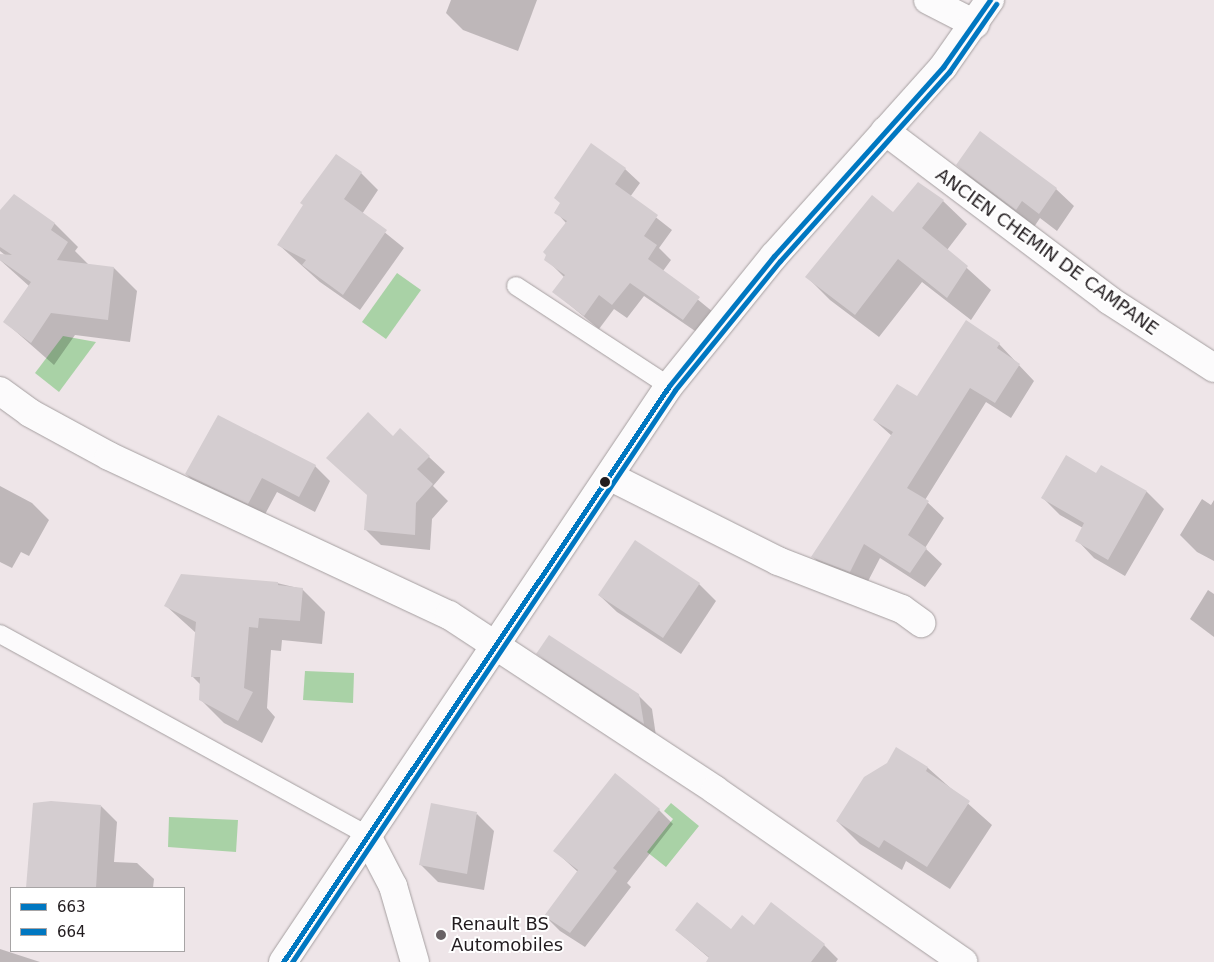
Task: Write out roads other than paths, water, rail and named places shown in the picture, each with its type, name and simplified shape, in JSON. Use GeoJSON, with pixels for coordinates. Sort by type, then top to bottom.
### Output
{"type":"FeatureCollection","features":[{"type":"Feature","properties":{"kind":"street"},"geometry":{"type":"LineString","coordinates":[[928,0],[975,24]]}},
{"type":"Feature","properties":{"kind":"street"},"geometry":{"type":"LineString","coordinates":[[283,962],[366,834],[610,477],[668,386],[774,256],[943,67],[975,24],[990,0]]}},
{"type":"Feature","properties":{"kind":"street","name":"ANCIEN CHEMIN DE CAMPANE"},"geometry":{"type":"LineString","coordinates":[[885,131],[1109,300],[1214,368]]}},
{"type":"Feature","properties":{"kind":"street"},"geometry":{"type":"LineString","coordinates":[[0,391],[30,413],[84,444],[449,615],[494,648],[715,790],[963,962]]}},
{"type":"Feature","properties":{"kind":"street"},"geometry":{"type":"LineString","coordinates":[[610,477],[778,560],[902,609],[921,623]]}},
{"type":"Feature","properties":{"kind":"street"},"geometry":{"type":"LineString","coordinates":[[366,834],[393,886],[415,962]]}},
{"type":"Feature","properties":{"kind":"lane"},"geometry":{"type":"LineString","coordinates":[[516,286],[668,386]]}},
{"type":"Feature","properties":{"kind":"lane"},"geometry":{"type":"LineString","coordinates":[[0,634],[366,834]]}},
{"type":"Feature","properties":{"kind":"place","name":"Renault BS Automobiles"},"geometry":{"type":"Point","coordinates":[441,935]}}]}
